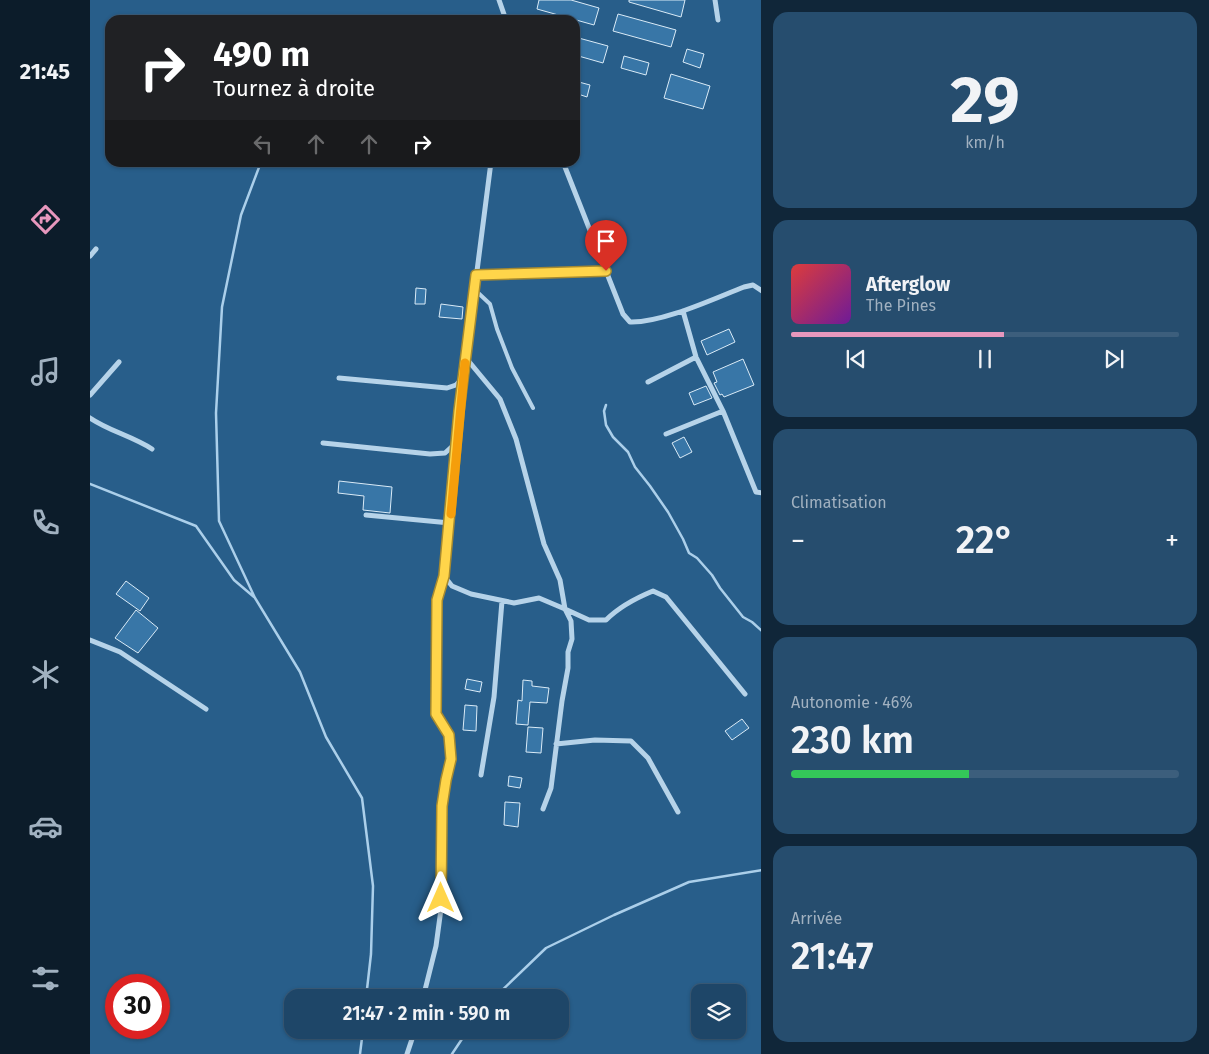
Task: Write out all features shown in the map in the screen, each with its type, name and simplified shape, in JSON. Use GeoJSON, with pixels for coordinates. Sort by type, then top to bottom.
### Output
{"type":"FeatureCollection","features":[{"type":"Feature","properties":{"kind":"street"},"geometry":{"type":"LineString","coordinates":[[499,0],[504,15]]}},
{"type":"Feature","properties":{"kind":"street"},"geometry":{"type":"LineString","coordinates":[[715,0],[718,20]]}},
{"type":"Feature","properties":{"kind":"street"},"geometry":{"type":"LineString","coordinates":[[425,989],[436,946],[441,909],[442,806],[451,759],[449,735],[436,714],[437,600],[444,576],[463,378],[490,167]]}},
{"type":"Feature","properties":{"kind":"street"},"geometry":{"type":"LineString","coordinates":[[565,167],[623,314],[630,322],[640,322],[683,311],[744,287],[753,285],[761,290]]}},
{"type":"Feature","properties":{"kind":"street"},"geometry":{"type":"LineString","coordinates":[[90,256],[96,249]]}},
{"type":"Feature","properties":{"kind":"street"},"geometry":{"type":"LineString","coordinates":[[476,275],[606,271]]}},
{"type":"Feature","properties":{"kind":"street"},"geometry":{"type":"LineString","coordinates":[[683,311],[696,357],[723,411],[749,478],[756,492],[761,494]]}},
{"type":"Feature","properties":{"kind":"street"},"geometry":{"type":"LineString","coordinates":[[648,382],[696,357]]}},
{"type":"Feature","properties":{"kind":"street"},"geometry":{"type":"LineString","coordinates":[[466,358],[500,399],[512,431],[544,544],[560,580],[564,609],[571,621],[572,640],[568,652],[568,668],[551,788],[543,810]]}},
{"type":"Feature","properties":{"kind":"street"},"geometry":{"type":"LineString","coordinates":[[90,395],[119,362]]}},
{"type":"Feature","properties":{"kind":"street"},"geometry":{"type":"LineString","coordinates":[[339,378],[447,388],[456,386],[463,378]]}},
{"type":"Feature","properties":{"kind":"street"},"geometry":{"type":"LineString","coordinates":[[666,434],[723,411]]}},
{"type":"Feature","properties":{"kind":"street"},"geometry":{"type":"LineString","coordinates":[[90,418],[101,426],[138,440],[152,449]]}},
{"type":"Feature","properties":{"kind":"street"},"geometry":{"type":"LineString","coordinates":[[322,443],[430,454],[445,453],[457,442]]}},
{"type":"Feature","properties":{"kind":"street"},"geometry":{"type":"LineString","coordinates":[[366,515],[450,522]]}},
{"type":"Feature","properties":{"kind":"street"},"geometry":{"type":"LineString","coordinates":[[444,576],[452,586],[471,594],[514,603],[539,598],[589,620],[606,620],[614,612],[638,597],[652,591],[666,597],[745,694]]}},
{"type":"Feature","properties":{"kind":"street"},"geometry":{"type":"LineString","coordinates":[[481,775],[494,697],[502,601]]}},
{"type":"Feature","properties":{"kind":"street"},"geometry":{"type":"LineString","coordinates":[[90,640],[120,652],[206,709]]}},
{"type":"Feature","properties":{"kind":"street"},"geometry":{"type":"LineString","coordinates":[[556,744],[595,740],[630,741],[648,758],[678,812]]}},
{"type":"Feature","properties":{"kind":"street"},"geometry":{"type":"LineString","coordinates":[[407,1054],[412,1039]]}},
{"type":"Feature","properties":{"kind":"lane"},"geometry":{"type":"LineString","coordinates":[[474,289],[490,304],[497,329],[512,368],[532,408]]}},
{"type":"Feature","properties":{"kind":"building"},"geometry":{"type":"Polygon","coordinates":[[[539,0],[571,0],[599,8],[594,25],[580,21],[580,15],[558,15],[537,9],[539,0]]]}},
{"type":"Feature","properties":{"kind":"building"},"geometry":{"type":"Polygon","coordinates":[[[629,0],[685,0],[681,17],[629,2],[629,0]]]}},
{"type":"Feature","properties":{"kind":"building"},"geometry":{"type":"Polygon","coordinates":[[[618,14],[676,30],[671,47],[613,31],[618,14]]]}},
{"type":"Feature","properties":{"kind":"building"},"geometry":{"type":"Polygon","coordinates":[[[580,38],[608,46],[603,63],[580,56],[580,38]]]}},
{"type":"Feature","properties":{"kind":"building"},"geometry":{"type":"Polygon","coordinates":[[[687,49],[704,54],[700,68],[683,62],[687,49]]]}},
{"type":"Feature","properties":{"kind":"building"},"geometry":{"type":"Polygon","coordinates":[[[624,56],[649,63],[646,75],[621,68],[624,56]]]}},
{"type":"Feature","properties":{"kind":"building"},"geometry":{"type":"Polygon","coordinates":[[[671,74],[710,86],[703,109],[664,98],[671,74]]]}},
{"type":"Feature","properties":{"kind":"building"},"geometry":{"type":"Polygon","coordinates":[[[580,82],[590,85],[587,97],[580,95],[580,82]]]}},
{"type":"Feature","properties":{"kind":"building"},"geometry":{"type":"Polygon","coordinates":[[[416,288],[426,289],[425,304],[415,304],[416,288]]]}},
{"type":"Feature","properties":{"kind":"building"},"geometry":{"type":"Polygon","coordinates":[[[441,304],[463,307],[462,319],[439,317],[441,304]]]}},
{"type":"Feature","properties":{"kind":"building"},"geometry":{"type":"Polygon","coordinates":[[[729,329],[735,342],[707,355],[701,341],[729,329]]]}},
{"type":"Feature","properties":{"kind":"building"},"geometry":{"type":"Polygon","coordinates":[[[743,359],[754,385],[724,397],[722,394],[720,395],[714,383],[717,382],[713,372],[743,359]]]}},
{"type":"Feature","properties":{"kind":"building"},"geometry":{"type":"Polygon","coordinates":[[[706,386],[712,398],[694,405],[689,393],[706,386]]]}},
{"type":"Feature","properties":{"kind":"building"},"geometry":{"type":"Polygon","coordinates":[[[684,437],[692,452],[680,458],[672,443],[684,437]]]}},
{"type":"Feature","properties":{"kind":"building"},"geometry":{"type":"Polygon","coordinates":[[[339,481],[392,487],[390,513],[363,510],[364,496],[338,493],[339,481]]]}},
{"type":"Feature","properties":{"kind":"building"},"geometry":{"type":"Polygon","coordinates":[[[126,581],[149,598],[140,611],[116,594],[126,581]]]}},
{"type":"Feature","properties":{"kind":"building"},"geometry":{"type":"Polygon","coordinates":[[[136,610],[158,628],[138,653],[115,638],[136,610]]]}},
{"type":"Feature","properties":{"kind":"building"},"geometry":{"type":"Polygon","coordinates":[[[467,679],[482,682],[480,692],[465,689],[467,679]]]}},
{"type":"Feature","properties":{"kind":"building"},"geometry":{"type":"Polygon","coordinates":[[[523,680],[532,681],[532,686],[549,688],[547,703],[530,702],[528,725],[516,724],[518,700],[522,701],[523,680]]]}},
{"type":"Feature","properties":{"kind":"building"},"geometry":{"type":"Polygon","coordinates":[[[465,705],[477,706],[476,731],[463,730],[465,705]]]}},
{"type":"Feature","properties":{"kind":"building"},"geometry":{"type":"Polygon","coordinates":[[[742,719],[749,728],[732,740],[725,731],[742,719]]]}},
{"type":"Feature","properties":{"kind":"building"},"geometry":{"type":"Polygon","coordinates":[[[528,727],[543,728],[541,753],[526,752],[528,727]]]}},
{"type":"Feature","properties":{"kind":"building"},"geometry":{"type":"Polygon","coordinates":[[[509,776],[522,778],[520,788],[508,786],[509,776]]]}},
{"type":"Feature","properties":{"kind":"building"},"geometry":{"type":"Polygon","coordinates":[[[505,802],[520,803],[518,827],[504,825],[505,802]]]}},
{"type":"Feature","properties":{"kind":"waterway"},"geometry":{"type":"LineString","coordinates":[[259,167],[241,215],[222,307],[216,413],[219,521],[255,598],[300,672],[326,737],[362,798],[373,886],[371,954],[367,989]]}},
{"type":"Feature","properties":{"kind":"waterway"},"geometry":{"type":"LineString","coordinates":[[606,405],[604,411],[606,425],[613,437],[628,452],[635,467],[668,512],[689,553],[697,558],[712,575],[743,617],[761,630]]}},
{"type":"Feature","properties":{"kind":"waterway"},"geometry":{"type":"LineString","coordinates":[[90,484],[196,526],[234,580],[254,597]]}},
{"type":"Feature","properties":{"kind":"waterway"},"geometry":{"type":"LineString","coordinates":[[503,989],[546,948],[614,915],[689,882],[761,870]]}},
{"type":"Feature","properties":{"kind":"waterway"},"geometry":{"type":"LineString","coordinates":[[360,1054],[362,1039]]}},
{"type":"Feature","properties":{"kind":"waterway"},"geometry":{"type":"LineString","coordinates":[[452,1054],[462,1039]]}},
{"type":"Feature","properties":{"kind":"slow traffic"},"geometry":{"type":"LineString","coordinates":[[451,514],[459,411],[465,363]]}},
{"type":"Feature","properties":{"kind":"route"},"geometry":{"type":"LineString","coordinates":[[441,898],[442,806],[451,759],[449,735],[436,714],[437,600],[444,576],[459,411],[476,275],[606,271]]}}]}
